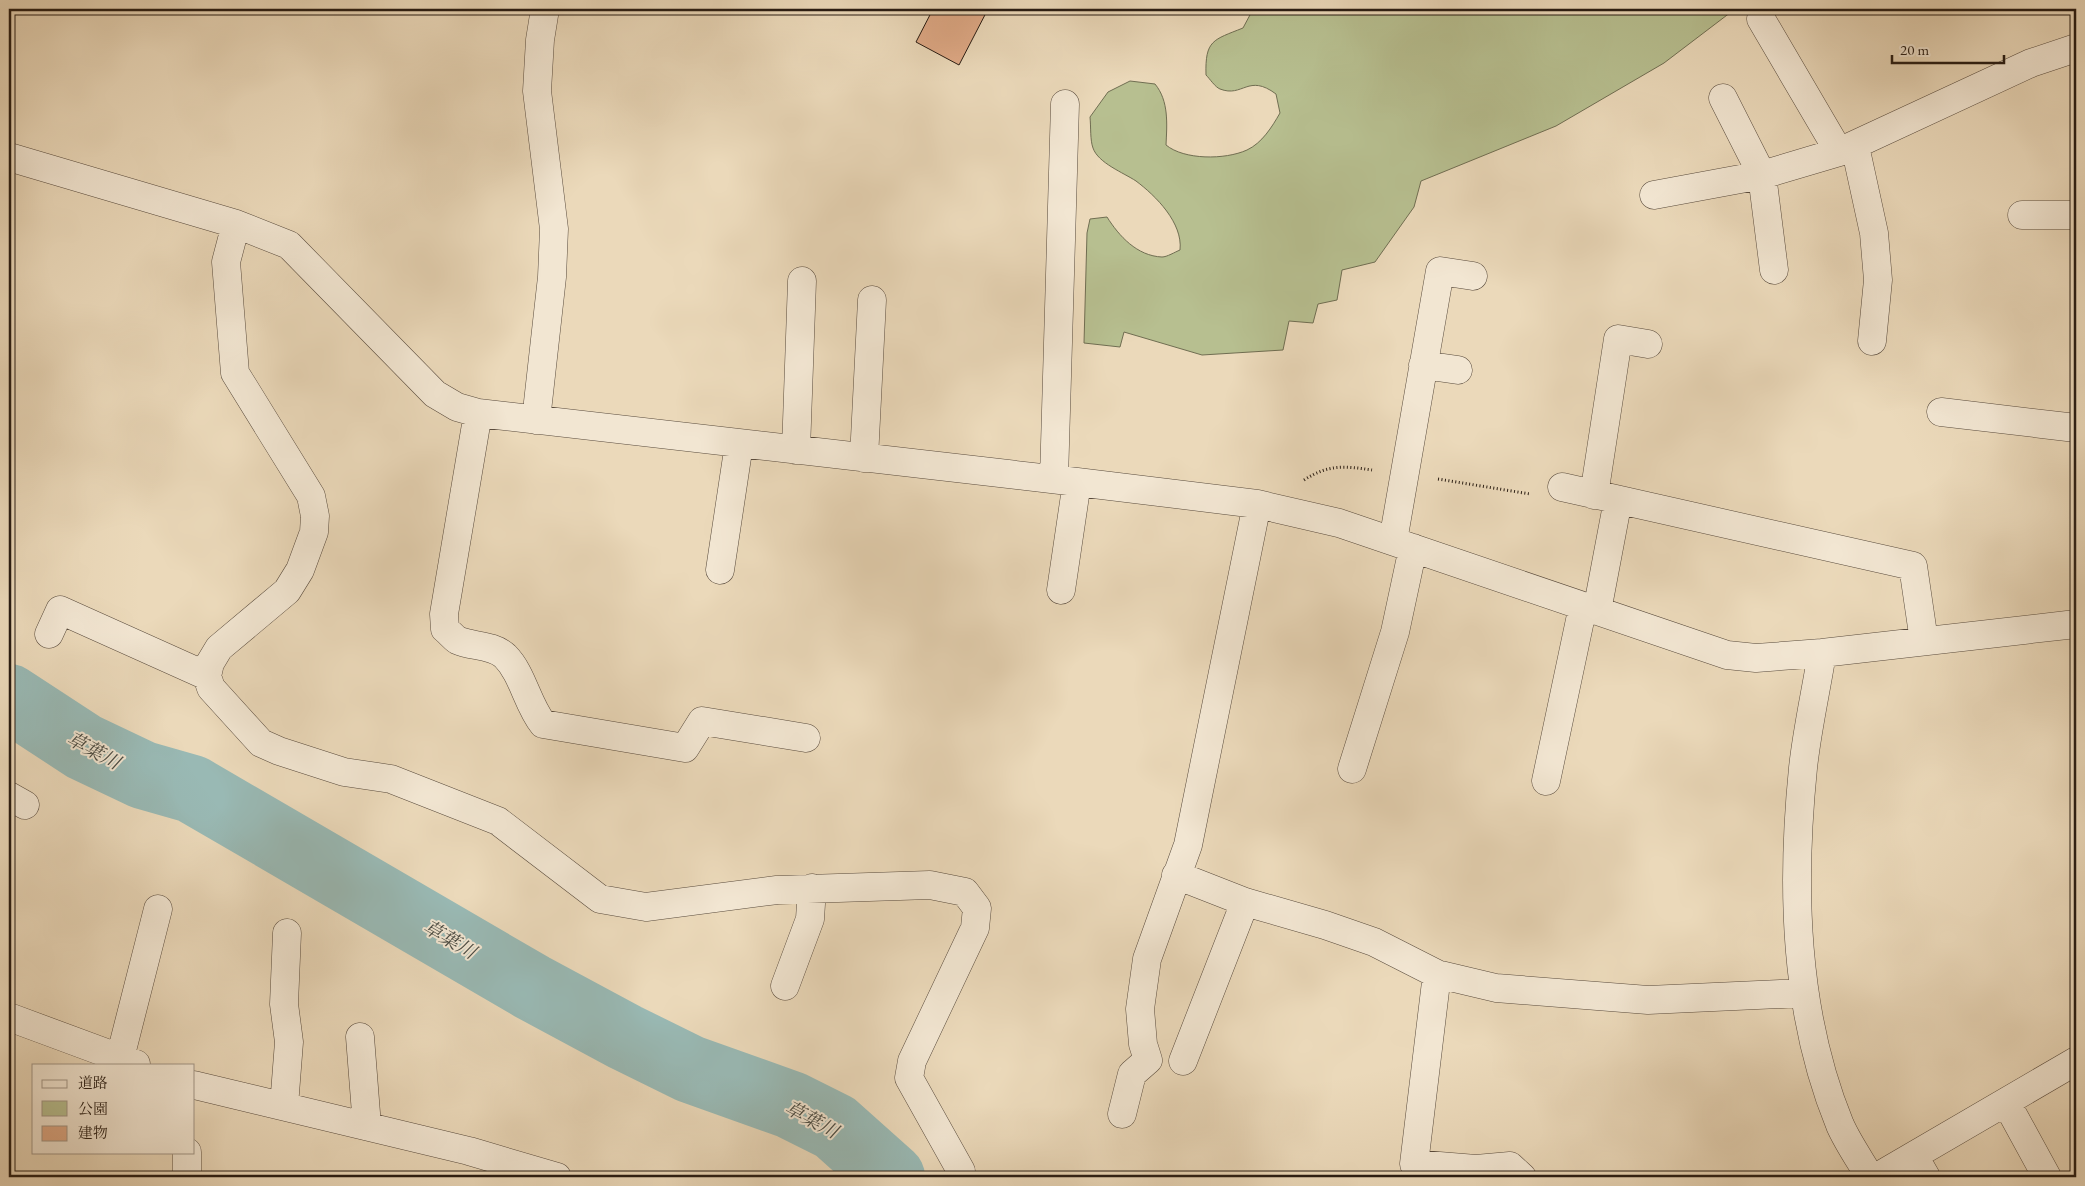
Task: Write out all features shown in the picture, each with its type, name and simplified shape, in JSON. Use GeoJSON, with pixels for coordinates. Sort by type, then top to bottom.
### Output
{"type":"FeatureCollection","features":[{"type":"Feature","properties":{"kind":"street"},"geometry":{"type":"LineString","coordinates":[[536,420],[552,277],[554,229],[537,91],[545,9]]}},
{"type":"Feature","properties":{"kind":"street"},"geometry":{"type":"LineString","coordinates":[[1761,19],[1847,149],[1874,233],[1877,270],[1872,340]]}},
{"type":"Feature","properties":{"kind":"street"},"geometry":{"type":"LineString","coordinates":[[1654,195],[1762,175],[1847,149],[2031,63],[2076,48]]}},
{"type":"Feature","properties":{"kind":"street"},"geometry":{"type":"LineString","coordinates":[[1724,98],[1762,175],[1774,270]]}},
{"type":"Feature","properties":{"kind":"street"},"geometry":{"type":"LineString","coordinates":[[1061,590],[1065,480],[1065,104]]}},
{"type":"Feature","properties":{"kind":"street"},"geometry":{"type":"LineString","coordinates":[[9,157],[236,224],[289,246],[435,394],[457,407],[478,413],[1258,504],[1340,523],[1727,655],[1756,658],[1822,653],[2076,624]]}},
{"type":"Feature","properties":{"kind":"street"},"geometry":{"type":"LineString","coordinates":[[2022,215],[2076,215]]}},
{"type":"Feature","properties":{"kind":"street"},"geometry":{"type":"LineString","coordinates":[[236,224],[226,262],[235,373],[311,496],[315,516],[314,532],[300,570],[287,591],[219,648],[210,663],[207,676],[211,688],[261,743],[279,751],[344,772],[390,779],[498,821],[600,899],[646,907],[777,890],[812,888],[930,885],[965,892],[977,908],[974,928],[912,1061],[909,1078],[961,1171],[961,1177]]}},
{"type":"Feature","properties":{"kind":"street"},"geometry":{"type":"LineString","coordinates":[[1352,769],[1395,632],[1423,365],[1440,271],[1473,276]]}},
{"type":"Feature","properties":{"kind":"street"},"geometry":{"type":"LineString","coordinates":[[796,450],[802,280]]}},
{"type":"Feature","properties":{"kind":"street"},"geometry":{"type":"LineString","coordinates":[[864,458],[872,300]]}},
{"type":"Feature","properties":{"kind":"street"},"geometry":{"type":"LineString","coordinates":[[1546,781],[1590,608],[1606,498],[1618,340],[1648,344]]}},
{"type":"Feature","properties":{"kind":"street"},"geometry":{"type":"LineString","coordinates":[[1423,365],[1458,370]]}},
{"type":"Feature","properties":{"kind":"street"},"geometry":{"type":"LineString","coordinates":[[1941,412],[2076,428]]}},
{"type":"Feature","properties":{"kind":"street"},"geometry":{"type":"LineString","coordinates":[[478,413],[444,614],[445,629],[457,640],[488,647],[504,655],[516,672],[532,710],[543,724],[685,748],[702,721],[806,738]]}},
{"type":"Feature","properties":{"kind":"street"},"geometry":{"type":"LineString","coordinates":[[720,570],[739,444]]}},
{"type":"Feature","properties":{"kind":"street"},"geometry":{"type":"LineString","coordinates":[[1562,488],[1913,566],[1924,641]]}},
{"type":"Feature","properties":{"kind":"street"},"geometry":{"type":"LineString","coordinates":[[1122,1114],[1132,1074],[1148,1060],[1142,1044],[1140,1009],[1147,960],[1188,845],[1258,504]]}},
{"type":"Feature","properties":{"kind":"street"},"geometry":{"type":"LineString","coordinates":[[49,634],[60,610],[207,676]]}},
{"type":"Feature","properties":{"kind":"street"},"geometry":{"type":"LineString","coordinates":[[1822,653],[1803,766],[1796,857],[1803,993],[1817,1058],[1840,1126],[1870,1177]]}},
{"type":"Feature","properties":{"kind":"street"},"geometry":{"type":"LineString","coordinates":[[1176,875],[1245,902],[1325,925],[1374,942],[1437,974],[1496,988],[1648,1000],[1803,993]]}},
{"type":"Feature","properties":{"kind":"street"},"geometry":{"type":"LineString","coordinates":[[785,986],[810,919],[812,888]]}},
{"type":"Feature","properties":{"kind":"street"},"geometry":{"type":"LineString","coordinates":[[1183,1061],[1245,902]]}},
{"type":"Feature","properties":{"kind":"street"},"geometry":{"type":"LineString","coordinates":[[9,1016],[129,1061],[158,909]]}},
{"type":"Feature","properties":{"kind":"street"},"geometry":{"type":"LineString","coordinates":[[284,1106],[289,1042],[284,1004],[288,933]]}},
{"type":"Feature","properties":{"kind":"street"},"geometry":{"type":"LineString","coordinates":[[1437,974],[1414,1164],[1476,1168],[1510,1166],[1522,1177]]}},
{"type":"Feature","properties":{"kind":"street"},"geometry":{"type":"LineString","coordinates":[[360,1037],[367,1126]]}},
{"type":"Feature","properties":{"kind":"street"},"geometry":{"type":"LineString","coordinates":[[1877,1177],[1920,1166],[2006,1102],[2076,1061]]}},
{"type":"Feature","properties":{"kind":"street"},"geometry":{"type":"LineString","coordinates":[[195,1085],[470,1151],[557,1177]]}},
{"type":"Feature","properties":{"kind":"street"},"geometry":{"type":"LineString","coordinates":[[2006,1102],[2047,1177]]}},
{"type":"Feature","properties":{"kind":"street"},"geometry":{"type":"LineString","coordinates":[[187,1154],[187,1177]]}},
{"type":"Feature","properties":{"kind":"green space"},"geometry":{"type":"Polygon","coordinates":[[[1249,9],[1735,9],[1664,63],[1556,126],[1421,181],[1414,207],[1375,262],[1342,270],[1337,300],[1318,304],[1313,323],[1289,321],[1283,350],[1202,355],[1124,332],[1120,347],[1084,343],[1087,233],[1090,219],[1107,217],[1130,244],[1153,256],[1162,257],[1180,250],[1180,240],[1173,220],[1160,202],[1136,181],[1106,163],[1096,153],[1091,141],[1090,117],[1108,92],[1130,81],[1155,84],[1160,91],[1165,105],[1167,121],[1166,145],[1183,154],[1205,157],[1228,156],[1252,147],[1266,134],[1280,113],[1276,94],[1259,86],[1235,91],[1220,89],[1206,75],[1209,48],[1224,35],[1243,28],[1251,13],[1249,9]]]}},
{"type":"Feature","properties":{"kind":"building"},"geometry":{"type":"Polygon","coordinates":[[[933,9],[988,9],[959,65],[916,42],[933,9]]]}},
{"type":"Feature","properties":{"kind":"waterway","name":"草葉川"},"geometry":{"type":"LineString","coordinates":[[9,698],[84,747],[143,775],[192,789],[532,987],[625,1037],[690,1069],[791,1105],[835,1127],[891,1177]]}}]}
